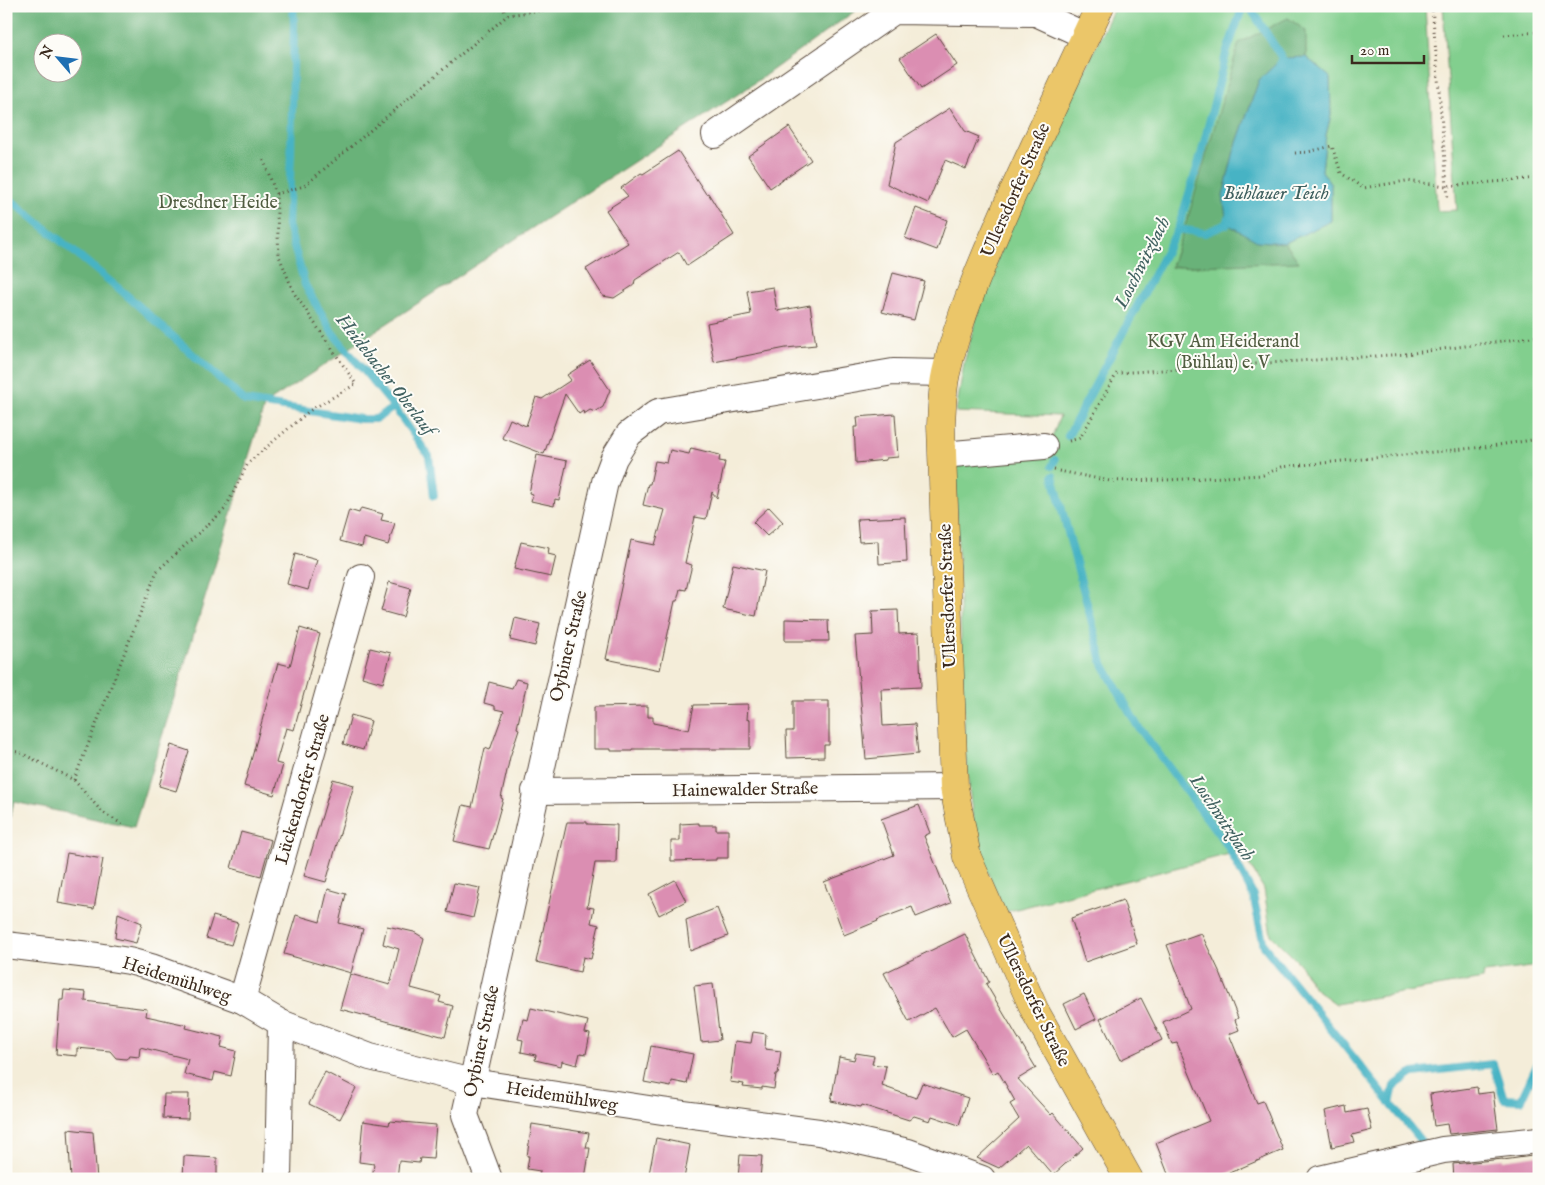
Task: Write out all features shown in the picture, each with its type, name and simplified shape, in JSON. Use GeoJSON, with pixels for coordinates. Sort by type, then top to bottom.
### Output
{"type":"FeatureCollection","features":[{"type":"Feature","properties":{"kind":"main road","name":"Ullersdorfer Straße"},"geometry":{"type":"LineString","coordinates":[[1100,6],[992,241],[959,327],[945,373],[941,425],[954,787],[966,857],[1035,1011],[1129,1179]]}},
{"type":"Feature","properties":{"kind":"street"},"geometry":{"type":"LineString","coordinates":[[715,135],[894,11],[1036,13],[1086,36]]}},
{"type":"Feature","properties":{"kind":"street","name":"Oybiner Straße"},"geometry":{"type":"LineString","coordinates":[[489,1179],[465,1115],[605,482],[614,458],[629,434],[658,412],[893,372],[945,373]]}},
{"type":"Feature","properties":{"kind":"street"},"geometry":{"type":"LineString","coordinates":[[942,455],[1044,446]]}},
{"type":"Feature","properties":{"kind":"street","name":"Lückendorfer Straße"},"geometry":{"type":"LineString","coordinates":[[242,1000],[361,578]]}},
{"type":"Feature","properties":{"kind":"street","name":"Hainewalder Straße"},"geometry":{"type":"LineString","coordinates":[[535,792],[954,787]]}},
{"type":"Feature","properties":{"kind":"street","name":"Heidemühlweg"},"geometry":{"type":"LineString","coordinates":[[6,945],[129,961],[151,967],[242,1000],[281,1023],[370,1057],[472,1082],[653,1110],[820,1132],[908,1152],[982,1179]]}},
{"type":"Feature","properties":{"kind":"street"},"geometry":{"type":"LineString","coordinates":[[278,1179],[281,1023]]}},
{"type":"Feature","properties":{"kind":"street"},"geometry":{"type":"LineString","coordinates":[[1320,1179],[1443,1150],[1539,1140]]}},
{"type":"Feature","properties":{"kind":"path"},"geometry":{"type":"LineString","coordinates":[[501,6],[508,15]]}},
{"type":"Feature","properties":{"kind":"path"},"geometry":{"type":"LineString","coordinates":[[276,194],[304,186],[508,15],[572,6]]}},
{"type":"Feature","properties":{"kind":"path"},"geometry":{"type":"LineString","coordinates":[[1432,6],[1448,198]]}},
{"type":"Feature","properties":{"kind":"path"},"geometry":{"type":"LineString","coordinates":[[1504,35],[1539,32]]}},
{"type":"Feature","properties":{"kind":"path"},"geometry":{"type":"LineString","coordinates":[[1295,153],[1332,146],[1341,173],[1363,188],[1406,181],[1447,186],[1539,178]]}},
{"type":"Feature","properties":{"kind":"path"},"geometry":{"type":"LineString","coordinates":[[74,780],[156,571],[225,509],[248,463],[309,411],[356,384],[294,293],[279,256],[276,194],[263,158]]}},
{"type":"Feature","properties":{"kind":"path"},"geometry":{"type":"LineString","coordinates":[[1539,336],[1406,354],[1117,373],[1080,438],[1044,446],[1048,468],[1110,481],[1263,475],[1282,467],[1484,447],[1539,439]]}},
{"type":"Feature","properties":{"kind":"path"},"geometry":{"type":"LineString","coordinates":[[6,751],[18,752],[74,780],[102,812],[122,824]]}},
{"type":"Feature","properties":{"kind":"green space","name":"Dresdner Heide"},"geometry":{"type":"Polygon","coordinates":[[[6,6],[862,6],[746,89],[265,404],[134,827],[14,802],[6,831],[6,6]]]}},
{"type":"Feature","properties":{"kind":"green space","name":"KGV Am Heiderand (Bühlau) e. V"},"geometry":{"type":"Polygon","coordinates":[[[1115,6],[1425,6],[1437,211],[1457,210],[1443,6],[1539,6],[1539,966],[1484,973],[1483,979],[1336,1004],[1314,988],[1300,964],[1271,935],[1264,889],[1241,851],[1005,912],[987,871],[973,821],[965,752],[955,464],[1047,450],[1060,416],[956,412],[964,363],[981,300],[1003,244],[1115,6]],[[1288,18],[1189,214],[1171,267],[1298,261],[1285,243],[1331,220],[1331,184],[1322,171],[1326,135],[1331,115],[1330,78],[1306,57],[1305,31],[1288,18]]]}},
{"type":"Feature","properties":{"kind":"green space"},"geometry":{"type":"Polygon","coordinates":[[[1288,18],[1306,31],[1306,57],[1282,59],[1259,80],[1234,151],[1223,196],[1257,241],[1285,243],[1299,262],[1171,267],[1189,214],[1239,43],[1288,18]]]}},
{"type":"Feature","properties":{"kind":"water","name":"Bühlauer Teich"},"geometry":{"type":"Polygon","coordinates":[[[1306,57],[1330,77],[1331,115],[1326,135],[1322,171],[1331,184],[1331,221],[1285,243],[1257,241],[1227,224],[1223,196],[1234,151],[1259,80],[1282,58],[1306,57]]]}},
{"type":"Feature","properties":{"kind":"building"},"geometry":{"type":"Polygon","coordinates":[[[936,34],[957,65],[921,89],[900,58],[936,34]]]}},
{"type":"Feature","properties":{"kind":"building"},"geometry":{"type":"Polygon","coordinates":[[[950,108],[965,131],[979,137],[966,169],[945,160],[928,203],[887,184],[896,142],[950,108]]]}},
{"type":"Feature","properties":{"kind":"building"},"geometry":{"type":"Polygon","coordinates":[[[789,127],[811,160],[770,188],[748,156],[789,127]]]}},
{"type":"Feature","properties":{"kind":"building"},"geometry":{"type":"Polygon","coordinates":[[[678,151],[706,194],[708,193],[734,235],[687,266],[679,252],[635,280],[634,285],[614,298],[603,296],[586,269],[628,243],[606,210],[628,196],[621,188],[641,173],[643,174],[678,151]]]}},
{"type":"Feature","properties":{"kind":"building"},"geometry":{"type":"Polygon","coordinates":[[[916,208],[947,220],[937,250],[905,238],[916,208]]]}},
{"type":"Feature","properties":{"kind":"building"},"geometry":{"type":"Polygon","coordinates":[[[893,273],[924,281],[914,320],[882,312],[893,273]]]}},
{"type":"Feature","properties":{"kind":"building"},"geometry":{"type":"Polygon","coordinates":[[[773,287],[777,311],[810,305],[816,345],[786,348],[714,362],[707,323],[751,314],[747,291],[773,287]]]}},
{"type":"Feature","properties":{"kind":"building"},"geometry":{"type":"Polygon","coordinates":[[[590,360],[610,390],[603,407],[595,412],[590,410],[584,414],[583,411],[579,414],[565,394],[544,454],[502,438],[510,419],[526,426],[536,397],[542,399],[571,380],[567,375],[590,360]]]}},
{"type":"Feature","properties":{"kind":"building"},"geometry":{"type":"Polygon","coordinates":[[[895,414],[898,457],[856,463],[854,427],[858,427],[857,417],[895,414]]]}},
{"type":"Feature","properties":{"kind":"building"},"geometry":{"type":"Polygon","coordinates":[[[691,448],[720,455],[719,461],[725,462],[717,498],[712,492],[706,519],[695,517],[685,563],[692,565],[686,590],[680,589],[677,601],[675,601],[660,670],[606,659],[631,540],[655,545],[665,510],[643,505],[655,461],[667,463],[670,450],[689,454],[691,448]]]}},
{"type":"Feature","properties":{"kind":"building"},"geometry":{"type":"Polygon","coordinates":[[[537,455],[567,461],[559,500],[555,499],[554,506],[531,501],[533,494],[529,493],[537,455]]]}},
{"type":"Feature","properties":{"kind":"building"},"geometry":{"type":"Polygon","coordinates":[[[769,507],[783,522],[767,536],[753,522],[769,507]]]}},
{"type":"Feature","properties":{"kind":"building"},"geometry":{"type":"Polygon","coordinates":[[[361,508],[383,514],[381,520],[395,523],[388,545],[364,538],[362,547],[340,541],[349,510],[359,513],[361,508]]]}},
{"type":"Feature","properties":{"kind":"building"},"geometry":{"type":"Polygon","coordinates":[[[905,517],[907,562],[879,564],[878,541],[859,542],[857,519],[905,517]]]}},
{"type":"Feature","properties":{"kind":"building"},"geometry":{"type":"Polygon","coordinates":[[[521,542],[549,548],[548,554],[556,556],[551,577],[514,569],[521,542]]]}},
{"type":"Feature","properties":{"kind":"building"},"geometry":{"type":"Polygon","coordinates":[[[295,554],[317,560],[308,590],[287,584],[295,554]]]}},
{"type":"Feature","properties":{"kind":"building"},"geometry":{"type":"Polygon","coordinates":[[[733,564],[765,571],[756,616],[723,609],[733,564]]]}},
{"type":"Feature","properties":{"kind":"building"},"geometry":{"type":"Polygon","coordinates":[[[389,582],[411,588],[403,617],[381,611],[389,582]]]}},
{"type":"Feature","properties":{"kind":"building"},"geometry":{"type":"Polygon","coordinates":[[[898,610],[899,634],[919,633],[921,687],[881,689],[883,726],[915,724],[918,754],[866,759],[855,636],[873,635],[872,611],[898,610]]]}},
{"type":"Feature","properties":{"kind":"building"},"geometry":{"type":"Polygon","coordinates":[[[515,618],[540,624],[535,646],[510,640],[515,618]]]}},
{"type":"Feature","properties":{"kind":"building"},"geometry":{"type":"Polygon","coordinates":[[[785,619],[828,620],[829,641],[785,641],[785,619]]]}},
{"type":"Feature","properties":{"kind":"building"},"geometry":{"type":"Polygon","coordinates":[[[300,628],[320,634],[294,730],[286,728],[276,763],[283,765],[274,795],[244,786],[278,663],[290,666],[300,628]]]}},
{"type":"Feature","properties":{"kind":"building"},"geometry":{"type":"Polygon","coordinates":[[[370,648],[391,653],[383,683],[362,677],[370,648]]]}},
{"type":"Feature","properties":{"kind":"building"},"geometry":{"type":"Polygon","coordinates":[[[516,679],[527,682],[517,728],[519,729],[510,757],[501,798],[503,799],[489,849],[454,841],[463,805],[472,807],[485,748],[490,750],[504,711],[484,703],[489,682],[512,688],[516,679]]]}},
{"type":"Feature","properties":{"kind":"building"},"geometry":{"type":"Polygon","coordinates":[[[793,701],[829,701],[829,745],[824,745],[824,757],[787,758],[786,731],[793,731],[793,701]]]}},
{"type":"Feature","properties":{"kind":"building"},"geometry":{"type":"Polygon","coordinates":[[[748,704],[747,720],[750,719],[750,749],[632,749],[632,751],[611,751],[611,749],[594,749],[594,707],[648,706],[648,717],[653,717],[653,723],[689,730],[694,705],[748,704]]]}},
{"type":"Feature","properties":{"kind":"building"},"geometry":{"type":"Polygon","coordinates":[[[351,715],[371,721],[363,750],[343,744],[351,715]]]}},
{"type":"Feature","properties":{"kind":"building"},"geometry":{"type":"Polygon","coordinates":[[[171,745],[189,751],[176,791],[159,786],[171,745]]]}},
{"type":"Feature","properties":{"kind":"building"},"geometry":{"type":"Polygon","coordinates":[[[333,779],[354,785],[326,882],[304,876],[333,779]]]}},
{"type":"Feature","properties":{"kind":"building"},"geometry":{"type":"Polygon","coordinates":[[[919,805],[930,833],[924,836],[951,903],[916,917],[912,907],[844,935],[824,882],[894,855],[881,819],[919,805]]]}},
{"type":"Feature","properties":{"kind":"building"},"geometry":{"type":"Polygon","coordinates":[[[567,822],[617,825],[616,863],[595,863],[587,907],[594,908],[591,923],[599,925],[591,959],[583,957],[580,972],[536,962],[567,822]]]}},
{"type":"Feature","properties":{"kind":"building"},"geometry":{"type":"Polygon","coordinates":[[[699,823],[699,825],[716,825],[716,830],[728,830],[728,858],[671,861],[671,841],[680,841],[680,824],[699,823]]]}},
{"type":"Feature","properties":{"kind":"building"},"geometry":{"type":"Polygon","coordinates":[[[241,832],[271,840],[261,876],[231,868],[241,832]]]}},
{"type":"Feature","properties":{"kind":"building"},"geometry":{"type":"Polygon","coordinates":[[[67,853],[103,859],[94,909],[58,903],[67,853]]]}},
{"type":"Feature","properties":{"kind":"building"},"geometry":{"type":"Polygon","coordinates":[[[675,880],[686,901],[659,915],[649,894],[675,880]]]}},
{"type":"Feature","properties":{"kind":"building"},"geometry":{"type":"Polygon","coordinates":[[[454,883],[480,888],[473,918],[447,912],[454,883]]]}},
{"type":"Feature","properties":{"kind":"building"},"geometry":{"type":"Polygon","coordinates":[[[328,889],[346,894],[339,923],[363,929],[351,973],[284,954],[296,915],[320,922],[328,889]]]}},
{"type":"Feature","properties":{"kind":"building"},"geometry":{"type":"Polygon","coordinates":[[[1123,900],[1137,944],[1085,962],[1071,918],[1123,900]]]}},
{"type":"Feature","properties":{"kind":"building"},"geometry":{"type":"Polygon","coordinates":[[[717,908],[728,936],[690,951],[686,920],[717,908]]]}},
{"type":"Feature","properties":{"kind":"building"},"geometry":{"type":"Polygon","coordinates":[[[118,913],[142,923],[136,943],[115,938],[118,913]]]}},
{"type":"Feature","properties":{"kind":"building"},"geometry":{"type":"Polygon","coordinates":[[[213,916],[238,923],[231,945],[206,938],[213,916]]]}},
{"type":"Feature","properties":{"kind":"building"},"geometry":{"type":"Polygon","coordinates":[[[387,926],[414,932],[424,938],[411,988],[441,996],[439,1002],[453,1006],[445,1037],[340,1009],[350,974],[390,985],[399,949],[383,944],[387,926]]]}},
{"type":"Feature","properties":{"kind":"building"},"geometry":{"type":"Polygon","coordinates":[[[1201,933],[1238,1018],[1235,1020],[1239,1030],[1229,1034],[1257,1103],[1263,1101],[1283,1150],[1215,1179],[1170,1179],[1156,1143],[1209,1121],[1177,1043],[1172,1044],[1163,1022],[1191,1009],[1167,945],[1201,933]]]}},
{"type":"Feature","properties":{"kind":"building"},"geometry":{"type":"Polygon","coordinates":[[[965,934],[989,982],[986,984],[1036,1068],[1018,1079],[1051,1115],[1053,1113],[1083,1148],[1053,1175],[1026,1144],[999,1168],[977,1158],[1019,1119],[1010,1104],[1015,1101],[998,1071],[993,1074],[966,1029],[952,1037],[935,1008],[909,1022],[884,973],[965,934]]]}},
{"type":"Feature","properties":{"kind":"building"},"geometry":{"type":"Polygon","coordinates":[[[713,984],[720,1040],[701,1042],[694,986],[713,984]]]}},
{"type":"Feature","properties":{"kind":"building"},"geometry":{"type":"Polygon","coordinates":[[[64,990],[86,992],[85,1001],[147,1009],[146,1016],[187,1025],[186,1028],[223,1037],[221,1047],[236,1051],[231,1076],[215,1072],[213,1081],[184,1074],[188,1059],[140,1047],[139,1057],[130,1056],[126,1059],[116,1058],[110,1051],[77,1048],[77,1056],[56,1054],[60,1000],[63,1000],[64,990]]]}},
{"type":"Feature","properties":{"kind":"building"},"geometry":{"type":"Polygon","coordinates":[[[1084,994],[1096,1019],[1076,1029],[1064,1004],[1084,994]]]}},
{"type":"Feature","properties":{"kind":"building"},"geometry":{"type":"Polygon","coordinates":[[[1141,998],[1162,1040],[1120,1060],[1100,1019],[1141,998]]]}},
{"type":"Feature","properties":{"kind":"building"},"geometry":{"type":"Polygon","coordinates":[[[531,1008],[588,1021],[585,1033],[590,1034],[586,1054],[580,1053],[577,1065],[562,1061],[561,1066],[535,1060],[536,1055],[521,1052],[523,1040],[518,1039],[523,1019],[528,1020],[531,1008]]]}},
{"type":"Feature","properties":{"kind":"building"},"geometry":{"type":"Polygon","coordinates":[[[753,1032],[766,1034],[765,1049],[781,1051],[774,1089],[743,1087],[744,1084],[730,1082],[735,1041],[751,1043],[753,1032]]]}},
{"type":"Feature","properties":{"kind":"building"},"geometry":{"type":"Polygon","coordinates":[[[651,1046],[693,1054],[687,1084],[672,1081],[671,1087],[644,1082],[651,1046]]]}},
{"type":"Feature","properties":{"kind":"building"},"geometry":{"type":"Polygon","coordinates":[[[856,1053],[874,1056],[872,1064],[886,1066],[882,1086],[916,1098],[922,1083],[968,1098],[959,1125],[932,1116],[930,1121],[914,1116],[909,1120],[862,1105],[861,1107],[831,1101],[839,1057],[854,1060],[856,1053]]]}},
{"type":"Feature","properties":{"kind":"building"},"geometry":{"type":"Polygon","coordinates":[[[325,1072],[356,1088],[340,1119],[309,1104],[325,1072]]]}},
{"type":"Feature","properties":{"kind":"building"},"geometry":{"type":"Polygon","coordinates":[[[1477,1087],[1478,1094],[1493,1092],[1498,1129],[1449,1134],[1447,1124],[1434,1126],[1430,1094],[1477,1087]]]}},
{"type":"Feature","properties":{"kind":"building"},"geometry":{"type":"Polygon","coordinates":[[[164,1094],[189,1094],[188,1119],[163,1118],[164,1094]]]}},
{"type":"Feature","properties":{"kind":"building"},"geometry":{"type":"Polygon","coordinates":[[[1346,1106],[1347,1113],[1367,1109],[1372,1130],[1352,1135],[1354,1142],[1332,1147],[1325,1111],[1346,1106]]]}},
{"type":"Feature","properties":{"kind":"building"},"geometry":{"type":"Polygon","coordinates":[[[363,1121],[389,1125],[390,1121],[436,1125],[433,1159],[420,1158],[419,1163],[399,1161],[397,1179],[372,1179],[374,1164],[359,1162],[363,1121]]]}},
{"type":"Feature","properties":{"kind":"building"},"geometry":{"type":"Polygon","coordinates":[[[532,1124],[589,1133],[586,1148],[590,1148],[585,1178],[567,1175],[566,1179],[539,1179],[540,1171],[527,1169],[532,1124]]]}},
{"type":"Feature","properties":{"kind":"building"},"geometry":{"type":"Polygon","coordinates":[[[68,1129],[93,1132],[97,1179],[71,1179],[68,1129]]]}},
{"type":"Feature","properties":{"kind":"building"},"geometry":{"type":"Polygon","coordinates":[[[656,1138],[690,1145],[684,1179],[648,1179],[656,1138]]]}},
{"type":"Feature","properties":{"kind":"building"},"geometry":{"type":"Polygon","coordinates":[[[740,1155],[762,1156],[760,1179],[738,1179],[740,1155]]]}},
{"type":"Feature","properties":{"kind":"building"},"geometry":{"type":"Polygon","coordinates":[[[1539,1155],[1539,1179],[1454,1179],[1453,1164],[1539,1155]]]}},
{"type":"Feature","properties":{"kind":"building"},"geometry":{"type":"Polygon","coordinates":[[[184,1156],[217,1158],[217,1179],[183,1179],[184,1156]]]}},
{"type":"Feature","properties":{"kind":"waterway","name":"Heidebacher Oberlauf"},"geometry":{"type":"LineString","coordinates":[[293,6],[288,225],[305,285],[332,332],[394,407],[429,456],[434,496]]}},
{"type":"Feature","properties":{"kind":"waterway","name":"Loschwitzbach"},"geometry":{"type":"LineString","coordinates":[[1068,436],[1178,229],[1201,155],[1226,54],[1243,6]]}},
{"type":"Feature","properties":{"kind":"waterway"},"geometry":{"type":"LineString","coordinates":[[1249,6],[1282,58],[1279,67]]}},
{"type":"Feature","properties":{"kind":"waterway"},"geometry":{"type":"LineString","coordinates":[[6,196],[123,292],[245,401],[361,419],[376,419],[394,407]]}},
{"type":"Feature","properties":{"kind":"waterway"},"geometry":{"type":"LineString","coordinates":[[1178,229],[1205,233],[1227,224],[1230,215]]}},
{"type":"Feature","properties":{"kind":"waterway","name":"Loschwitzbach"},"geometry":{"type":"LineString","coordinates":[[1052,466],[1055,460]]}},
{"type":"Feature","properties":{"kind":"waterway","name":"Loschwitzbach"},"geometry":{"type":"LineString","coordinates":[[1053,476],[1103,664],[1137,725],[1227,845],[1253,895],[1264,946],[1424,1145]]}},
{"type":"Feature","properties":{"kind":"waterway"},"geometry":{"type":"LineString","coordinates":[[1390,1103],[1394,1086],[1413,1073],[1493,1064],[1504,1099],[1521,1100],[1539,1061]]}}]}
